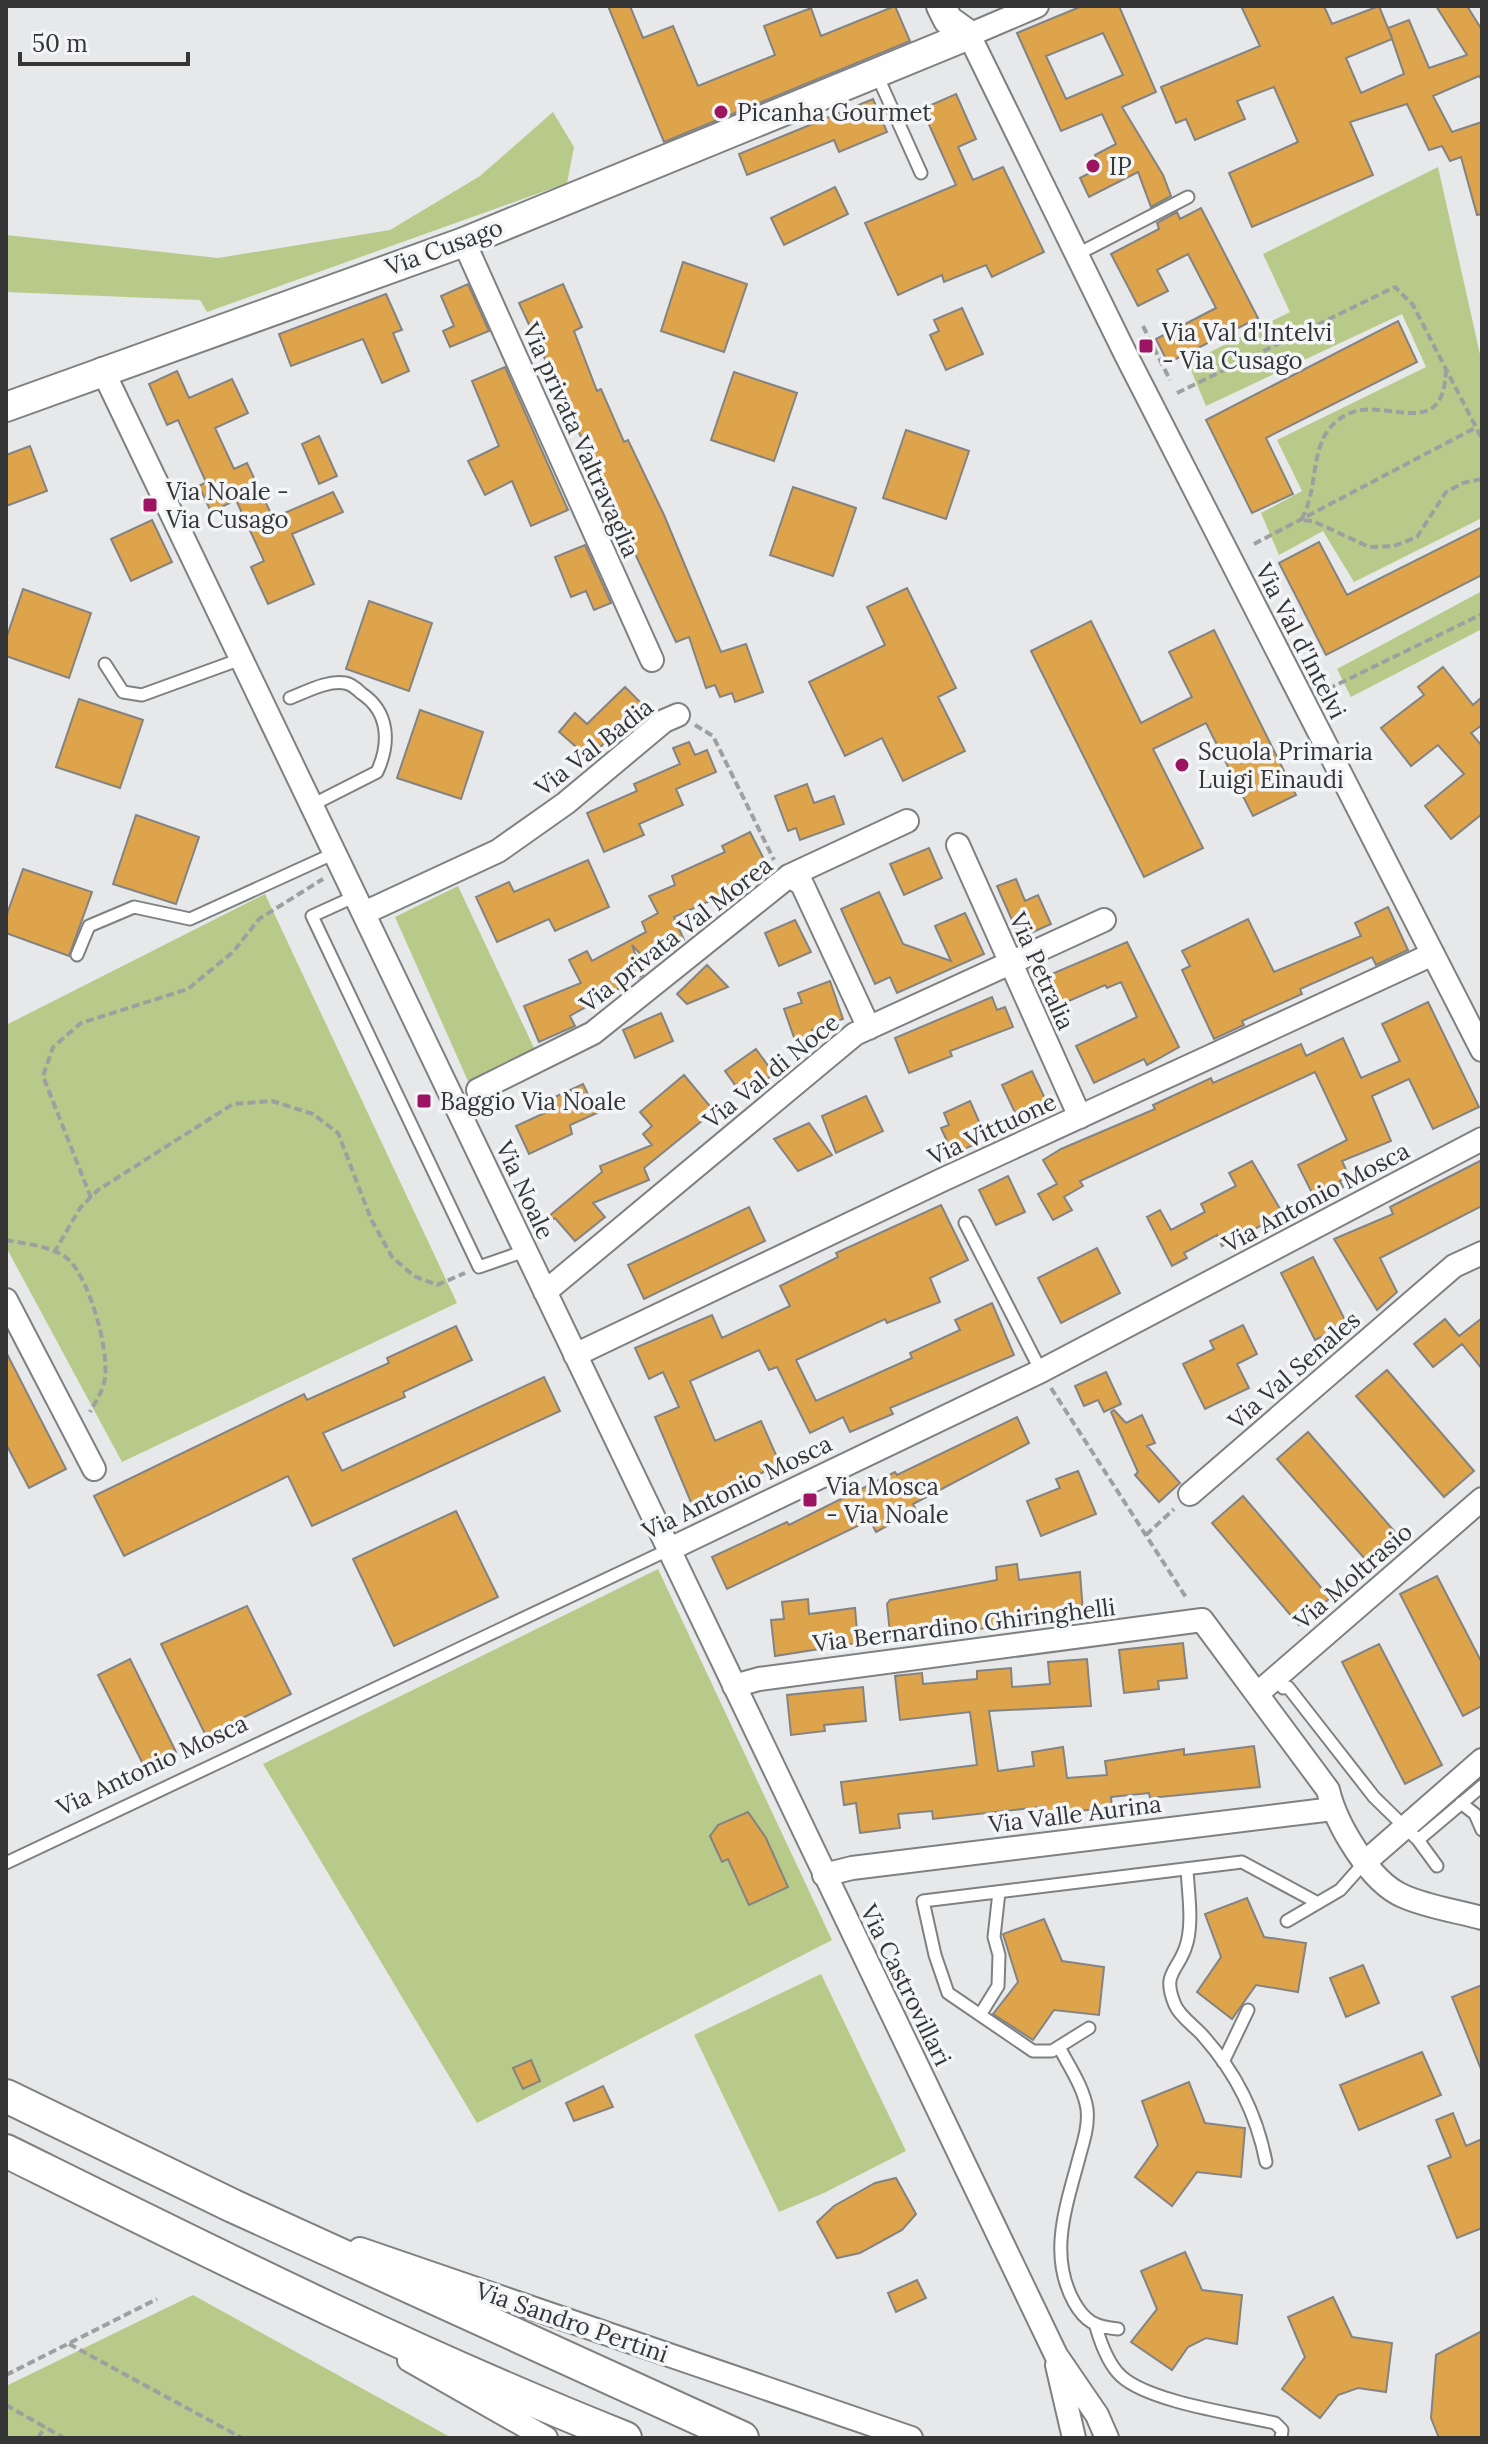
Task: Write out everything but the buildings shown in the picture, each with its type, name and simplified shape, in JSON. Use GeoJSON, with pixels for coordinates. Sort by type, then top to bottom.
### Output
{"type":"FeatureCollection","features":[{"type":"Feature","properties":{"kind":"main road","name":"Via Sandro Pertini"},"geometry":{"type":"LineString","coordinates":[[6,2096],[233,2206],[742,2438]]}},
{"type":"Feature","properties":{"kind":"main road"},"geometry":{"type":"LineString","coordinates":[[6,2151],[279,2286],[544,2406],[625,2438]]}},
{"type":"Feature","properties":{"kind":"street"},"geometry":{"type":"LineString","coordinates":[[941,6],[948,20],[969,35]]}},
{"type":"Feature","properties":{"kind":"street"},"geometry":{"type":"LineString","coordinates":[[962,6],[969,35]]}},
{"type":"Feature","properties":{"kind":"street","name":"Via Cusago"},"geometry":{"type":"LineString","coordinates":[[6,407],[102,369],[464,242],[1037,6]]}},
{"type":"Feature","properties":{"kind":"street","name":"Via Val d'Intelvi"},"geometry":{"type":"LineString","coordinates":[[969,35],[1133,368],[1482,1050]]}},
{"type":"Feature","properties":{"kind":"street","name":"Via privata Valtravaglia"},"geometry":{"type":"LineString","coordinates":[[464,242],[652,660]]}},
{"type":"Feature","properties":{"kind":"street","name":"Via Noale"},"geometry":{"type":"LineString","coordinates":[[102,369],[668,1550]]}},
{"type":"Feature","properties":{"kind":"street","name":"Via Val Badia"},"geometry":{"type":"LineString","coordinates":[[360,905],[498,851],[566,803],[664,721],[678,715]]}},
{"type":"Feature","properties":{"kind":"street","name":"Via privata Val Morea"},"geometry":{"type":"LineString","coordinates":[[478,1090],[593,1033],[789,876],[907,821]]}},
{"type":"Feature","properties":{"kind":"street","name":"Via Petralia"},"geometry":{"type":"LineString","coordinates":[[958,845],[1080,1117]]}},
{"type":"Feature","properties":{"kind":"street"},"geometry":{"type":"LineString","coordinates":[[789,876],[802,884],[869,1028]]}},
{"type":"Feature","properties":{"kind":"street","name":"Via Val di Noce"},"geometry":{"type":"LineString","coordinates":[[545,1292],[855,1034],[1104,920]]}},
{"type":"Feature","properties":{"kind":"street","name":"Via Vittuone"},"geometry":{"type":"LineString","coordinates":[[575,1355],[1433,954]]}},
{"type":"Feature","properties":{"kind":"street","name":"Via Antonio Mosca"},"geometry":{"type":"LineString","coordinates":[[668,1550],[1041,1371],[1482,1139]]}},
{"type":"Feature","properties":{"kind":"street","name":"Via Val Senales"},"geometry":{"type":"LineString","coordinates":[[1190,1494],[1454,1266],[1482,1253]]}},
{"type":"Feature","properties":{"kind":"street"},"geometry":{"type":"LineString","coordinates":[[6,1300],[94,1469]]}},
{"type":"Feature","properties":{"kind":"street","name":"Via Moltrasio"},"geometry":{"type":"LineString","coordinates":[[1258,1693],[1482,1499]]}},
{"type":"Feature","properties":{"kind":"street","name":"Via Castrovillari"},"geometry":{"type":"LineString","coordinates":[[668,1550],[1056,2355],[1097,2415],[1107,2438]]}},
{"type":"Feature","properties":{"kind":"street"},"geometry":{"type":"LineString","coordinates":[[1202,1620],[1328,1790],[1333,1809],[1364,1863],[1400,1896],[1482,1918]]}},
{"type":"Feature","properties":{"kind":"street","name":"Via Bernardino Ghiringhelli"},"geometry":{"type":"LineString","coordinates":[[734,1686],[759,1679],[1202,1620]]}},
{"type":"Feature","properties":{"kind":"street"},"geometry":{"type":"LineString","coordinates":[[1364,1863],[1411,1834],[1482,1760]]}},
{"type":"Feature","properties":{"kind":"street","name":"Via Valle Aurina"},"geometry":{"type":"LineString","coordinates":[[824,1875],[867,1866],[1333,1809]]}},
{"type":"Feature","properties":{"kind":"street","name":"Via Sandro Pertini"},"geometry":{"type":"LineString","coordinates":[[233,2206],[911,2438]]}},
{"type":"Feature","properties":{"kind":"street"},"geometry":{"type":"LineString","coordinates":[[279,2286],[546,2438]]}},
{"type":"Feature","properties":{"kind":"street"},"geometry":{"type":"LineString","coordinates":[[1056,2355],[1059,2415],[1056,2438]]}},
{"type":"Feature","properties":{"kind":"street"},"geometry":{"type":"LineString","coordinates":[[1056,2355],[1074,2438]]}},
{"type":"Feature","properties":{"kind":"lane"},"geometry":{"type":"LineString","coordinates":[[876,73],[921,173]]}},
{"type":"Feature","properties":{"kind":"lane"},"geometry":{"type":"LineString","coordinates":[[1078,254],[1188,197]]}},
{"type":"Feature","properties":{"kind":"lane"},"geometry":{"type":"LineString","coordinates":[[105,664],[123,692],[142,695],[241,659]]}},
{"type":"Feature","properties":{"kind":"lane"},"geometry":{"type":"LineString","coordinates":[[290,698],[325,685],[347,683],[367,696],[381,714],[387,734],[377,772],[312,805]]}},
{"type":"Feature","properties":{"kind":"lane"},"geometry":{"type":"LineString","coordinates":[[77,955],[89,926],[134,907],[190,919],[335,853]]}},
{"type":"Feature","properties":{"kind":"lane"},"geometry":{"type":"LineString","coordinates":[[360,905],[312,916],[479,1267],[525,1251]]}},
{"type":"Feature","properties":{"kind":"lane"},"geometry":{"type":"LineString","coordinates":[[965,1223],[1041,1371]]}},
{"type":"Feature","properties":{"kind":"lane","name":"Via Antonio Mosca"},"geometry":{"type":"LineString","coordinates":[[6,1863],[668,1550]]}},
{"type":"Feature","properties":{"kind":"lane"},"geometry":{"type":"LineString","coordinates":[[1283,1688],[1288,1687],[1374,1797],[1437,1866]]}},
{"type":"Feature","properties":{"kind":"lane"},"geometry":{"type":"LineString","coordinates":[[1411,1834],[1482,1786]]}},
{"type":"Feature","properties":{"kind":"lane"},"geometry":{"type":"LineString","coordinates":[[1461,1803],[1475,1814],[1482,1830]]}},
{"type":"Feature","properties":{"kind":"lane"},"geometry":{"type":"LineString","coordinates":[[1089,2028],[1052,2051],[1033,2051],[948,1993],[935,1955],[923,1901],[1242,1862],[1318,1903]]}},
{"type":"Feature","properties":{"kind":"lane"},"geometry":{"type":"LineString","coordinates":[[1287,1921],[1340,1890],[1364,1863]]}},
{"type":"Feature","properties":{"kind":"lane"},"geometry":{"type":"LineString","coordinates":[[1187,1869],[1189,1914],[1186,1948],[1173,1966],[1169,1983],[1176,2008],[1223,2062],[1259,2130],[1266,2162]]}},
{"type":"Feature","properties":{"kind":"lane"},"geometry":{"type":"LineString","coordinates":[[980,2015],[998,1986],[999,1955],[994,1937],[999,1892]]}},
{"type":"Feature","properties":{"kind":"lane"},"geometry":{"type":"LineString","coordinates":[[1223,2062],[1248,2010]]}},
{"type":"Feature","properties":{"kind":"lane"},"geometry":{"type":"LineString","coordinates":[[1059,2047],[1087,2109],[1086,2135],[1064,2214],[1059,2253],[1062,2281],[1080,2313],[1096,2327],[1103,2350],[1122,2377],[1159,2396],[1275,2423],[1282,2430],[1281,2438]]}},
{"type":"Feature","properties":{"kind":"lane"},"geometry":{"type":"LineString","coordinates":[[1096,2327],[1118,2329]]}},
{"type":"Feature","properties":{"kind":"path"},"geometry":{"type":"LineString","coordinates":[[1177,393],[1395,287],[1413,305],[1482,439]]}},
{"type":"Feature","properties":{"kind":"path"},"geometry":{"type":"LineString","coordinates":[[1143,326],[1170,380]]}},
{"type":"Feature","properties":{"kind":"path"},"geometry":{"type":"LineString","coordinates":[[1301,520],[1311,504],[1317,448],[1328,429],[1347,414],[1366,410],[1406,416],[1422,413],[1438,402],[1446,385],[1446,369]]}},
{"type":"Feature","properties":{"kind":"path"},"geometry":{"type":"LineString","coordinates":[[1254,544],[1476,428]]}},
{"type":"Feature","properties":{"kind":"path"},"geometry":{"type":"LineString","coordinates":[[1301,520],[1313,521],[1369,547],[1394,546],[1417,537],[1446,492],[1463,483],[1482,479]]}},
{"type":"Feature","properties":{"kind":"path"},"geometry":{"type":"LineString","coordinates":[[1328,689],[1482,614]]}},
{"type":"Feature","properties":{"kind":"path","name":"Via Val Badia"},"geometry":{"type":"LineString","coordinates":[[678,715],[713,736],[776,865],[789,876]]}},
{"type":"Feature","properties":{"kind":"path"},"geometry":{"type":"LineString","coordinates":[[91,1198],[43,1076],[53,1047],[81,1023],[188,989],[233,952],[259,919],[328,876]]}},
{"type":"Feature","properties":{"kind":"path"},"geometry":{"type":"LineString","coordinates":[[54,1253],[80,1208],[91,1198],[233,1104],[272,1101],[313,1114],[338,1133],[371,1219],[392,1257],[414,1276],[437,1285],[479,1267]]}},
{"type":"Feature","properties":{"kind":"path"},"geometry":{"type":"LineString","coordinates":[[6,1240],[41,1246],[69,1260],[86,1285],[102,1348],[105,1375],[101,1392],[76,1436]]}},
{"type":"Feature","properties":{"kind":"path"},"geometry":{"type":"LineString","coordinates":[[1041,1371],[1202,1620]]}},
{"type":"Feature","properties":{"kind":"path"},"geometry":{"type":"LineString","coordinates":[[1146,1535],[1190,1494]]}},
{"type":"Feature","properties":{"kind":"path"},"geometry":{"type":"LineString","coordinates":[[6,2375],[157,2299]]}},
{"type":"Feature","properties":{"kind":"path"},"geometry":{"type":"LineString","coordinates":[[69,2344],[242,2438]]}},
{"type":"Feature","properties":{"kind":"path"},"geometry":{"type":"LineString","coordinates":[[6,2405],[64,2438]]}},
{"type":"Feature","properties":{"kind":"path"},"geometry":{"type":"LineString","coordinates":[[38,2438],[45,2427]]}},
{"type":"Feature","properties":{"kind":"green space"},"geometry":{"type":"Polygon","coordinates":[[[553,112],[574,147],[567,183],[207,312],[200,300],[6,292],[6,235],[218,258],[390,230],[480,176],[553,112]]]}},
{"type":"Feature","properties":{"kind":"green space"},"geometry":{"type":"Polygon","coordinates":[[[1438,167],[1482,363],[1482,518],[1354,582],[1323,531],[1279,555],[1261,513],[1302,491],[1277,440],[1426,367],[1402,314],[1206,406],[1188,363],[1290,312],[1263,254],[1438,167]]]}},
{"type":"Feature","properties":{"kind":"green space"},"geometry":{"type":"Polygon","coordinates":[[[1482,591],[1482,629],[1351,697],[1337,669],[1482,591]]]}},
{"type":"Feature","properties":{"kind":"green space"},"geometry":{"type":"Polygon","coordinates":[[[458,886],[535,1050],[468,1081],[395,917],[458,886]]]}},
{"type":"Feature","properties":{"kind":"green space"},"geometry":{"type":"Polygon","coordinates":[[[265,894],[457,1303],[122,1462],[6,1247],[6,1025],[265,894]]]}},
{"type":"Feature","properties":{"kind":"green space"},"geometry":{"type":"Polygon","coordinates":[[[658,1569],[832,1940],[477,2123],[263,1764],[658,1569]]]}},
{"type":"Feature","properties":{"kind":"green space"},"geometry":{"type":"Polygon","coordinates":[[[821,1974],[906,2151],[779,2212],[694,2035],[821,1974]]]}},
{"type":"Feature","properties":{"kind":"green space"},"geometry":{"type":"Polygon","coordinates":[[[193,2295],[452,2438],[6,2438],[6,2386],[193,2295]]]}},
{"type":"Feature","properties":{"kind":"place","name":"Picanha Gourmet"},"geometry":{"type":"Point","coordinates":[721,112]}},
{"type":"Feature","properties":{"kind":"place","name":"IP"},"geometry":{"type":"Point","coordinates":[1093,166]}},
{"type":"Feature","properties":{"kind":"place","name":"Via Val d'Intelvi - Via Cusago"},"geometry":{"type":"Point","coordinates":[1146,346]}},
{"type":"Feature","properties":{"kind":"place","name":"Via Noale - Via Cusago"},"geometry":{"type":"Point","coordinates":[150,505]}},
{"type":"Feature","properties":{"kind":"place","name":"Scuola Primaria Luigi Einaudi"},"geometry":{"type":"Point","coordinates":[1182,765]}},
{"type":"Feature","properties":{"kind":"place","name":"Baggio Via Noale"},"geometry":{"type":"Point","coordinates":[424,1101]}},
{"type":"Feature","properties":{"kind":"place","name":"Via Mosca - Via Noale"},"geometry":{"type":"Point","coordinates":[810,1500]}}]}
